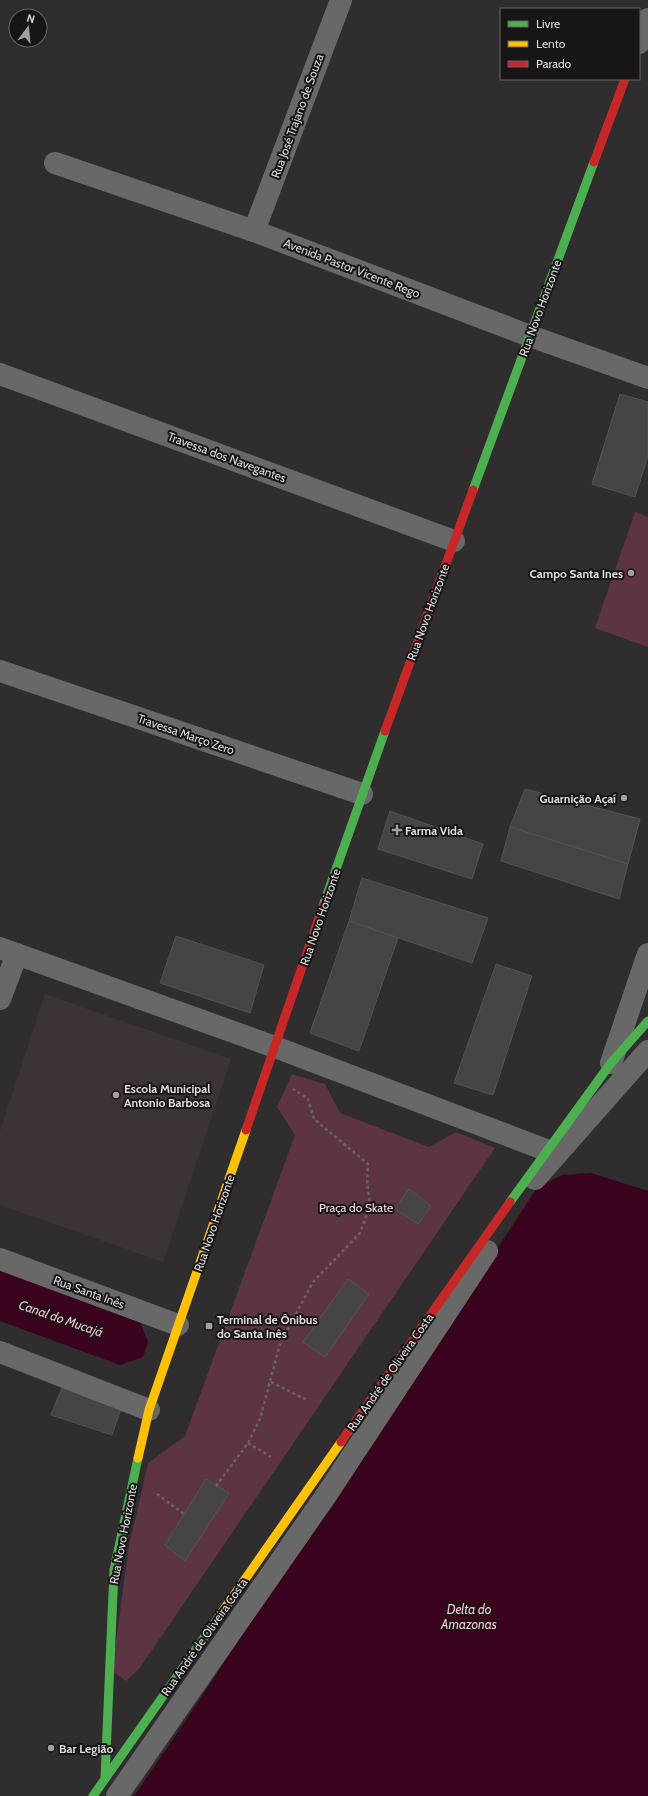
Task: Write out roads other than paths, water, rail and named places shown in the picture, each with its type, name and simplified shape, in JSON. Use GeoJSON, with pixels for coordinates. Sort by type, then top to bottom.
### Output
{"type":"FeatureCollection","features":[{"type":"Feature","properties":{"kind":"street","name":"Rua José Trajano de Souza"},"geometry":{"type":"LineString","coordinates":[[254,231],[341,0]]}},
{"type":"Feature","properties":{"kind":"street"},"geometry":{"type":"LineString","coordinates":[[640,40],[648,19]]}},
{"type":"Feature","properties":{"kind":"street","name":"Rua Novo Horizonte"},"geometry":{"type":"LineString","coordinates":[[105,1776],[114,1570],[149,1410],[362,794],[454,541],[626,80]]}},
{"type":"Feature","properties":{"kind":"street","name":"Avenida Pastor Vicente Rego"},"geometry":{"type":"LineString","coordinates":[[54,163],[254,231],[530,336],[648,378]]}},
{"type":"Feature","properties":{"kind":"street","name":"Travessa dos Navegantes"},"geometry":{"type":"LineString","coordinates":[[0,374],[454,541]]}},
{"type":"Feature","properties":{"kind":"street","name":"Travessa Março Zero"},"geometry":{"type":"LineString","coordinates":[[5,673],[362,794]]}},
{"type":"Feature","properties":{"kind":"street"},"geometry":{"type":"LineString","coordinates":[[0,999],[8,951],[275,1047],[546,1150]]}},
{"type":"Feature","properties":{"kind":"street","name":"Rua André de Oliveira Costa"},"geometry":{"type":"LineString","coordinates":[[93,1796],[105,1776],[546,1150],[611,1063],[648,954]]}},
{"type":"Feature","properties":{"kind":"street"},"geometry":{"type":"LineString","coordinates":[[611,1063],[648,1021]]}},
{"type":"Feature","properties":{"kind":"street"},"geometry":{"type":"LineString","coordinates":[[117,1796],[327,1494],[535,1179],[648,1051]]}},
{"type":"Feature","properties":{"kind":"street","name":"Rua Santa Inês"},"geometry":{"type":"LineString","coordinates":[[0,1259],[178,1325]]}},
{"type":"Feature","properties":{"kind":"street"},"geometry":{"type":"LineString","coordinates":[[0,1352],[149,1410]]}},
{"type":"Feature","properties":{"kind":"water","name":"Delta do Amazonas"},"geometry":{"type":"Polygon","coordinates":[[[591,1173],[648,1191],[648,1796],[134,1796],[186,1720],[537,1188],[562,1175],[591,1173]]]}},
{"type":"Feature","properties":{"kind":"water","name":"Canal do Mucajá"},"geometry":{"type":"Polygon","coordinates":[[[0,1271],[140,1322],[148,1342],[143,1357],[120,1365],[0,1321],[0,1271]]]}},
{"type":"Feature","properties":{"kind":"place","name":"Campo Santa Ines"},"geometry":{"type":"Point","coordinates":[631,573]}},
{"type":"Feature","properties":{"kind":"place","name":"Guarnição Açaí"},"geometry":{"type":"Point","coordinates":[624,798]}},
{"type":"Feature","properties":{"kind":"place","name":"Farma Vida"},"geometry":{"type":"Point","coordinates":[397,830]}},
{"type":"Feature","properties":{"kind":"place","name":"Escola Municipal Antonio Barbosa"},"geometry":{"type":"Point","coordinates":[116,1095]}},
{"type":"Feature","properties":{"kind":"place","name":"Terminal de Ônibus do Santa Inês"},"geometry":{"type":"Point","coordinates":[209,1326]}},
{"type":"Feature","properties":{"kind":"place","name":"Bar Legião"},"geometry":{"type":"Point","coordinates":[51,1748]}},
{"type":"Feature","properties":{"kind":"park label","name":"Praça do Skate"},"geometry":{"type":"Point","coordinates":[356,1207]}}]}
